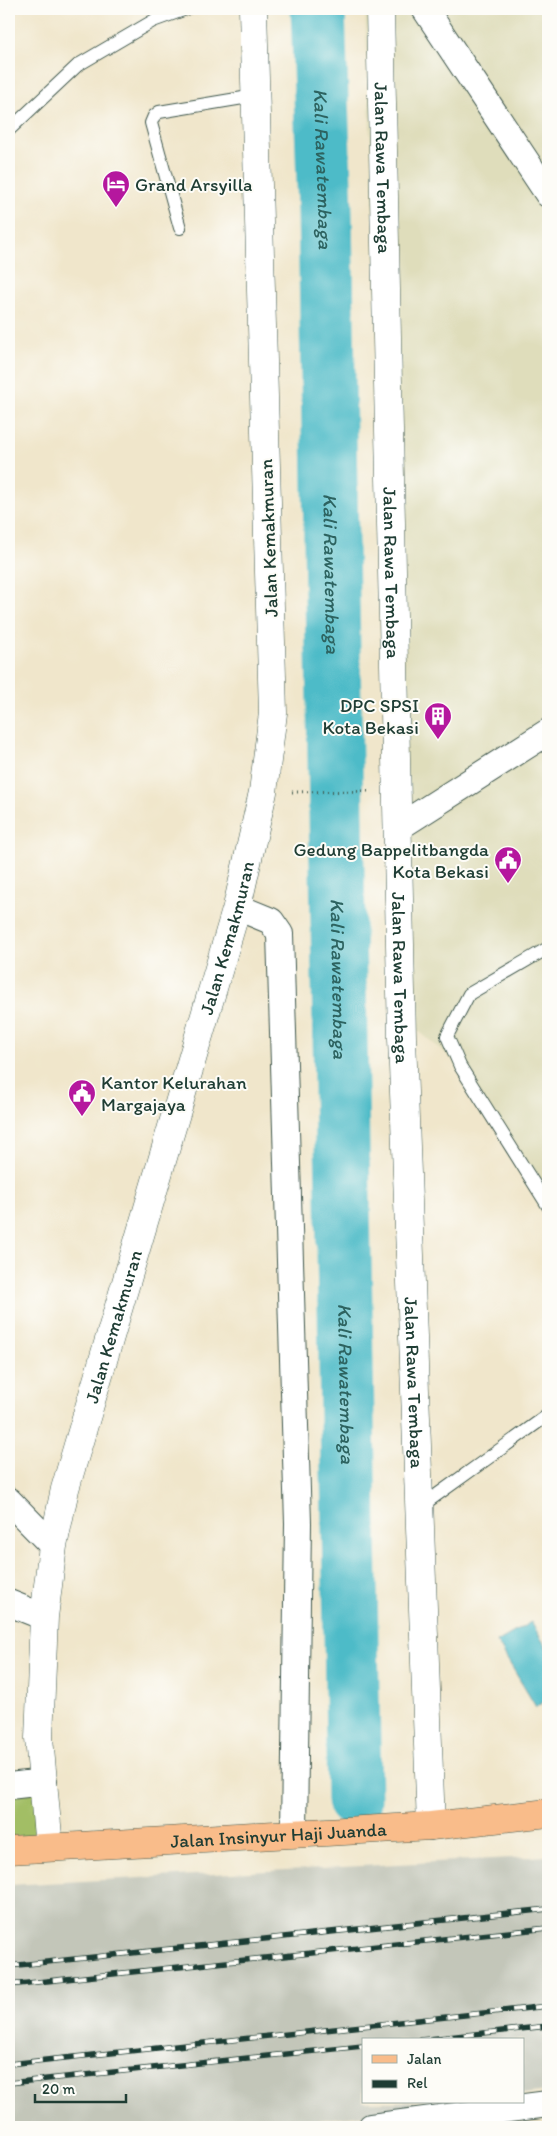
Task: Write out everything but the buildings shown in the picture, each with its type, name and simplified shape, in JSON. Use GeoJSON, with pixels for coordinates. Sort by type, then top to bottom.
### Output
{"type":"FeatureCollection","features":[{"type":"Feature","properties":{"kind":"main road","name":"Jalan Insinyur Haji Juanda"},"geometry":{"type":"LineString","coordinates":[[9,1850],[430,1826],[548,1813]]}},
{"type":"Feature","properties":{"kind":"street","name":"Jalan Kemakmuran"},"geometry":{"type":"LineString","coordinates":[[49,1847],[39,1738],[44,1617],[53,1546],[68,1480],[237,907],[264,792],[273,713],[253,9]]}},
{"type":"Feature","properties":{"kind":"street","name":"Jalan Rawa Tembaga"},"geometry":{"type":"LineString","coordinates":[[380,9],[399,827],[402,1038],[430,1826]]}},
{"type":"Feature","properties":{"kind":"street"},"geometry":{"type":"LineString","coordinates":[[425,9],[548,194]]}},
{"type":"Feature","properties":{"kind":"street"},"geometry":{"type":"LineString","coordinates":[[399,827],[548,732]]}},
{"type":"Feature","properties":{"kind":"street"},"geometry":{"type":"LineString","coordinates":[[237,907],[271,921],[280,934],[298,1523],[294,1833]]}},
{"type":"Feature","properties":{"kind":"street"},"geometry":{"type":"LineString","coordinates":[[9,1502],[53,1546]]}},
{"type":"Feature","properties":{"kind":"street"},"geometry":{"type":"LineString","coordinates":[[9,1603],[44,1617]]}},
{"type":"Feature","properties":{"kind":"street"},"geometry":{"type":"LineString","coordinates":[[9,1786],[44,1782]]}},
{"type":"Feature","properties":{"kind":"street"},"geometry":{"type":"LineString","coordinates":[[386,2126],[548,2104]]}},
{"type":"Feature","properties":{"kind":"lane"},"geometry":{"type":"LineString","coordinates":[[9,130],[78,65],[153,20],[186,9]]}},
{"type":"Feature","properties":{"kind":"lane"},"geometry":{"type":"LineString","coordinates":[[180,228],[152,119],[159,112],[254,96]]}},
{"type":"Feature","properties":{"kind":"lane"},"geometry":{"type":"LineString","coordinates":[[548,948],[469,994],[447,1036],[460,1066],[548,1206]]}},
{"type":"Feature","properties":{"kind":"lane"},"geometry":{"type":"LineString","coordinates":[[419,1508],[548,1415]]}},
{"type":"Feature","properties":{"kind":"path"},"geometry":{"type":"LineString","coordinates":[[293,792],[371,791]]}},
{"type":"Feature","properties":{"kind":"shaded area"},"geometry":{"type":"Polygon","coordinates":[[[365,9],[548,9],[548,1206],[460,1066],[407,1021],[365,9]]]}},
{"type":"Feature","properties":{"kind":"shaded area"},"geometry":{"type":"Polygon","coordinates":[[[548,1856],[548,2091],[524,2094],[524,2038],[362,2038],[362,2104],[443,2104],[265,2127],[9,2127],[9,1885],[548,1856]]]}},
{"type":"Feature","properties":{"kind":"green space"},"geometry":{"type":"Polygon","coordinates":[[[44,1782],[49,1847],[9,1850],[9,1786],[44,1782]]]}},
{"type":"Feature","properties":{"kind":"water"},"geometry":{"type":"Polygon","coordinates":[[[531,1622],[548,1650],[548,1699],[536,1707],[497,1642],[531,1622]]]}},
{"type":"Feature","properties":{"kind":"waterway","name":"Kali Rawatembaga"},"geometry":{"type":"LineString","coordinates":[[318,9],[325,212],[354,1800]]}},
{"type":"Feature","properties":{"kind":"railway"},"geometry":{"type":"LineString","coordinates":[[9,1966],[548,1909]]}},
{"type":"Feature","properties":{"kind":"railway"},"geometry":{"type":"LineString","coordinates":[[9,1985],[548,1928]]}},
{"type":"Feature","properties":{"kind":"railway"},"geometry":{"type":"LineString","coordinates":[[9,2064],[548,2006]]}},
{"type":"Feature","properties":{"kind":"railway"},"geometry":{"type":"LineString","coordinates":[[438,2038],[548,2026]]}},
{"type":"Feature","properties":{"kind":"railway"},"geometry":{"type":"LineString","coordinates":[[9,2083],[362,2046]]}},
{"type":"Feature","properties":{"kind":"place","name":"Grand Arsyilla"},"geometry":{"type":"Point","coordinates":[116,208]}},
{"type":"Feature","properties":{"kind":"place","name":"DPC SPSI Kota Bekasi"},"geometry":{"type":"Point","coordinates":[438,740]}},
{"type":"Feature","properties":{"kind":"place","name":"Gedung Bappelitbangda Kota Bekasi"},"geometry":{"type":"Point","coordinates":[508,884]}},
{"type":"Feature","properties":{"kind":"place","name":"Kantor Kelurahan Margajaya"},"geometry":{"type":"Point","coordinates":[82,1117]}}]}
